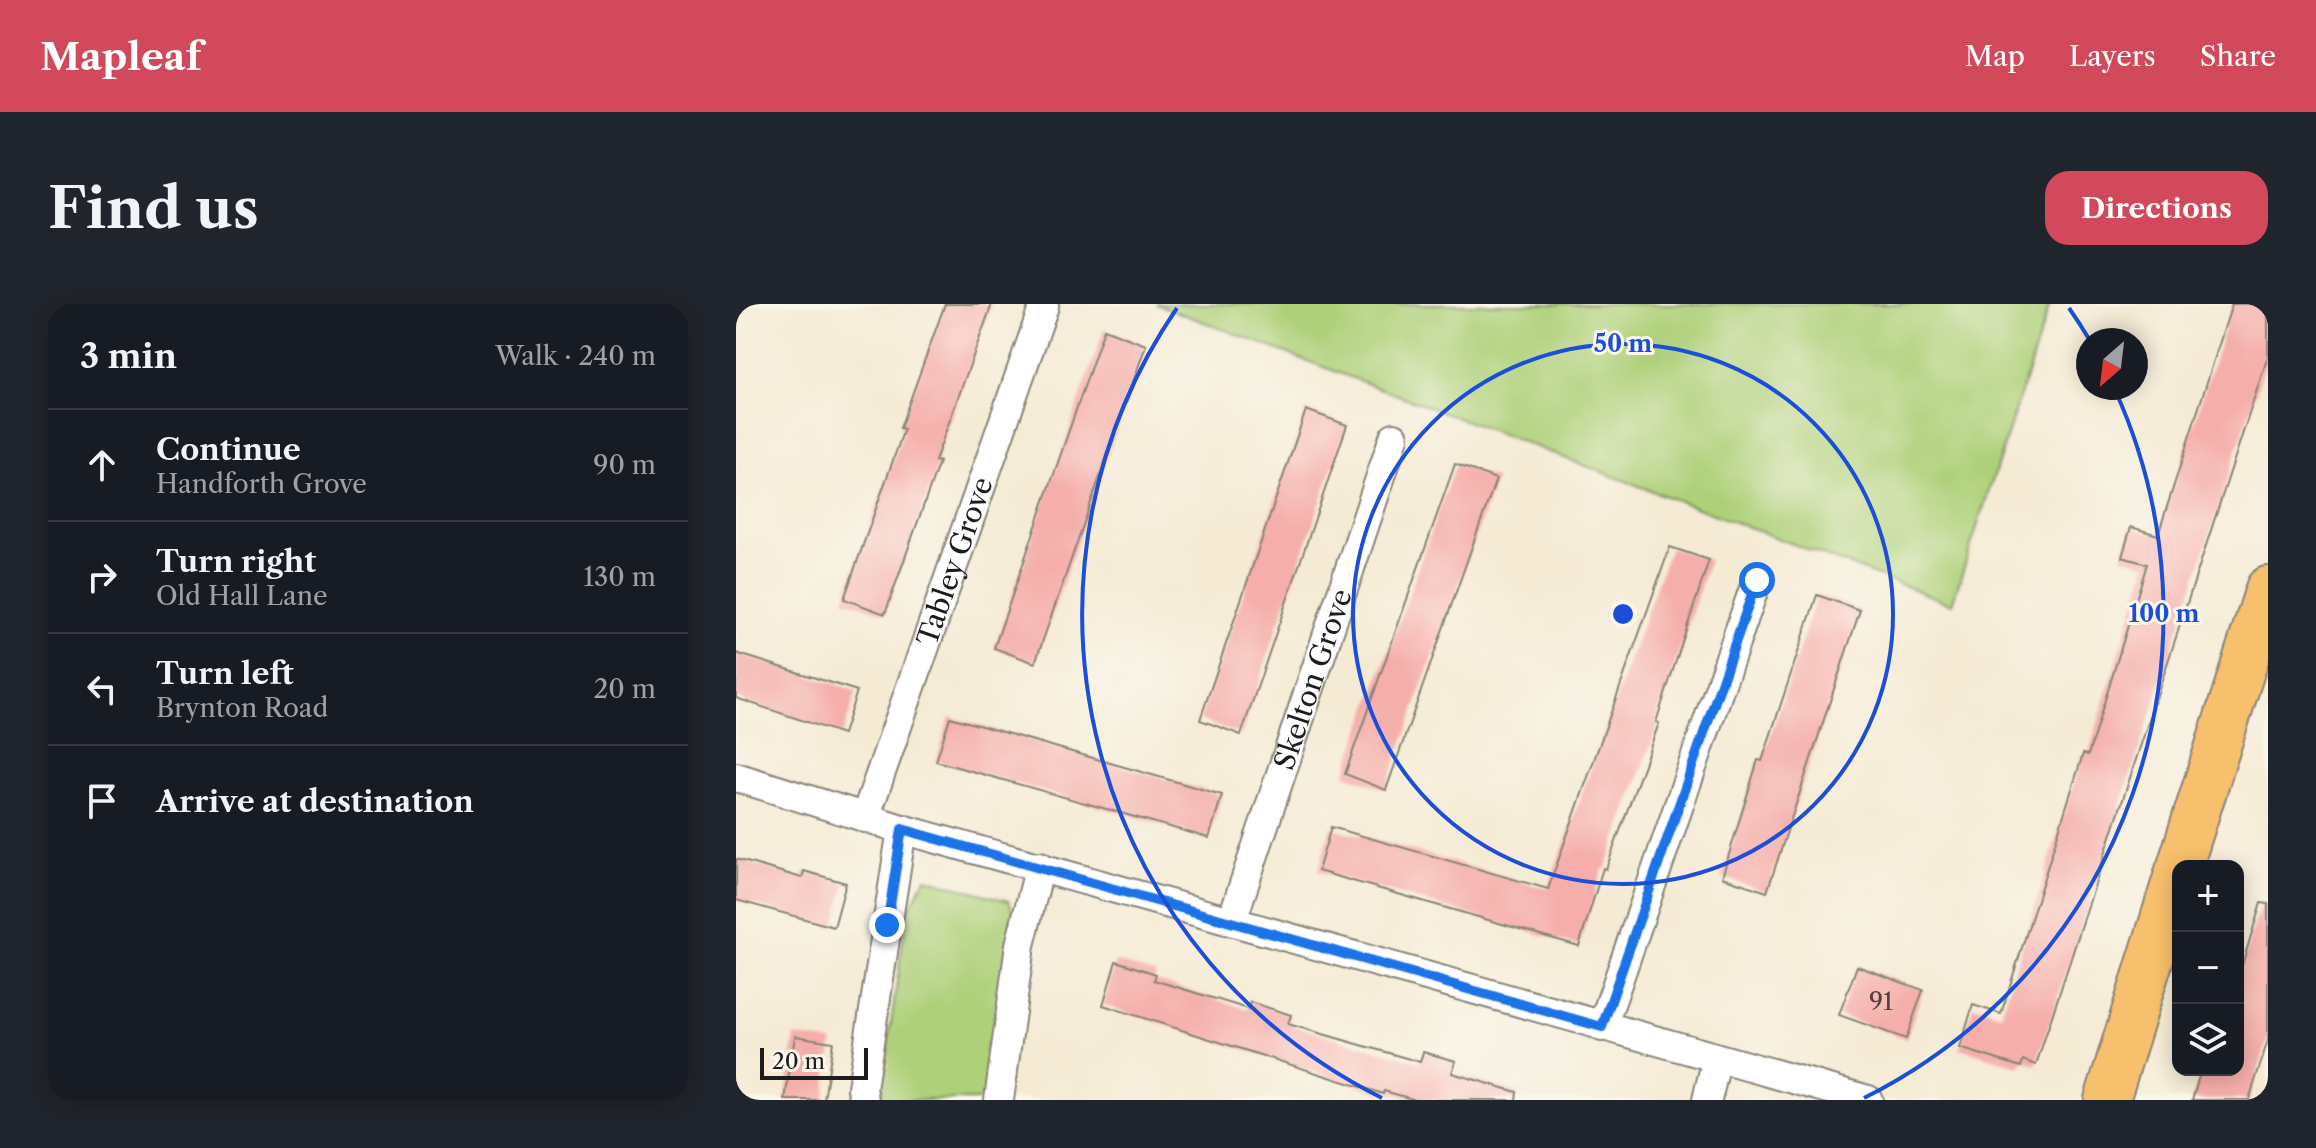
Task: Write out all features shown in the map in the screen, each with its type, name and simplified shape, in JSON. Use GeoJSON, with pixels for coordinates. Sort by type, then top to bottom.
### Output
{"type":"FeatureCollection","features":[{"type":"Feature","properties":{"kind":"highway"},"geometry":{"type":"LineString","coordinates":[[2182,860],[2268,589]]}},
{"type":"Feature","properties":{"kind":"highway"},"geometry":{"type":"LineString","coordinates":[[2107,1100],[2172,891]]}},
{"type":"Feature","properties":{"kind":"street","name":"Tabley Grove"},"geometry":{"type":"LineString","coordinates":[[865,818],[1044,306]]}},
{"type":"Feature","properties":{"kind":"street","name":"Skelton Grove"},"geometry":{"type":"LineString","coordinates":[[1232,920],[1394,437]]}},
{"type":"Feature","properties":{"kind":"street"},"geometry":{"type":"LineString","coordinates":[[1602,1027],[1757,580]]}},
{"type":"Feature","properties":{"kind":"street"},"geometry":{"type":"LineString","coordinates":[[736,777],[902,829],[1868,1100]]}},
{"type":"Feature","properties":{"kind":"street"},"geometry":{"type":"LineString","coordinates":[[864,1100],[862,1088],[902,829]]}},
{"type":"Feature","properties":{"kind":"street"},"geometry":{"type":"LineString","coordinates":[[999,1100],[1020,945],[1040,866]]}},
{"type":"Feature","properties":{"kind":"street"},"geometry":{"type":"LineString","coordinates":[[1707,1100],[1717,1058]]}},
{"type":"Feature","properties":{"kind":"green space"},"geometry":{"type":"Polygon","coordinates":[[[1156,304],[2050,304],[1952,604],[1156,304]]]}},
{"type":"Feature","properties":{"kind":"green space"},"geometry":{"type":"Polygon","coordinates":[[[926,878],[1009,901],[1013,911],[988,1100],[880,1100],[907,912],[926,878]]]}},
{"type":"Feature","properties":{"kind":"building"},"geometry":{"type":"Polygon","coordinates":[[[945,304],[992,304],[935,461],[939,462],[885,614],[844,599],[904,429],[900,428],[945,304]]]}},
{"type":"Feature","properties":{"kind":"building"},"geometry":{"type":"Polygon","coordinates":[[[2232,304],[2268,304],[2268,356],[2036,1065],[2023,1060],[2021,1067],[1960,1048],[1973,1005],[2001,1014],[2083,754],[2088,755],[2147,564],[2122,557],[2131,527],[2158,535],[2232,304]]]}},
{"type":"Feature","properties":{"kind":"building"},"geometry":{"type":"Polygon","coordinates":[[[1104,329],[1146,345],[1035,663],[994,648],[1104,329]]]}},
{"type":"Feature","properties":{"kind":"building"},"geometry":{"type":"Polygon","coordinates":[[[1306,410],[1347,425],[1241,735],[1200,720],[1306,410]]]}},
{"type":"Feature","properties":{"kind":"building"},"geometry":{"type":"Polygon","coordinates":[[[1455,464],[1496,479],[1386,790],[1345,774],[1455,464]]]}},
{"type":"Feature","properties":{"kind":"building"},"geometry":{"type":"Polygon","coordinates":[[[1670,547],[1709,560],[1656,722],[1659,723],[1606,869],[1603,868],[1579,946],[1318,871],[1331,827],[1548,889],[1670,547]]]}},
{"type":"Feature","properties":{"kind":"building"},"geometry":{"type":"Polygon","coordinates":[[[1817,595],[1860,610],[1767,892],[1722,877],[1758,760],[1762,761],[1817,595]]]}},
{"type":"Feature","properties":{"kind":"building"},"geometry":{"type":"Polygon","coordinates":[[[736,653],[857,691],[843,734],[736,698],[736,653]]]}},
{"type":"Feature","properties":{"kind":"building"},"geometry":{"type":"Polygon","coordinates":[[[950,717],[1222,795],[1209,838],[936,761],[950,717]]]}},
{"type":"Feature","properties":{"kind":"building"},"geometry":{"type":"Polygon","coordinates":[[[736,859],[802,878],[804,871],[846,883],[834,927],[736,900],[736,859]]]}},
{"type":"Feature","properties":{"kind":"building"},"geometry":{"type":"Polygon","coordinates":[[[2261,903],[2268,904],[2268,1040],[2249,1100],[2192,1100],[2199,1076],[2244,1076],[2244,958],[2261,903]]]}},
{"type":"Feature","properties":{"kind":"building"},"geometry":{"type":"Polygon","coordinates":[[[1116,961],[1156,974],[1154,980],[1248,1009],[1250,1002],[1291,1015],[1288,1024],[1420,1062],[1423,1052],[1456,1061],[1452,1073],[1517,1092],[1516,1100],[1416,1100],[1384,1091],[1383,1094],[1103,1005],[1116,961]]]}},
{"type":"Feature","properties":{"kind":"building"},"geometry":{"type":"Polygon","coordinates":[[[1857,966],[1923,990],[1906,1039],[1839,1015],[1857,966]]]}},
{"type":"Feature","properties":{"kind":"building"},"geometry":{"type":"Polygon","coordinates":[[[795,1036],[833,1042],[824,1100],[785,1100],[795,1036]]]}},
{"type":"Feature","properties":{"kind":"route"},"geometry":{"type":"LineString","coordinates":[[887,925],[902,829],[1602,1027],[1757,580]]}}]}
